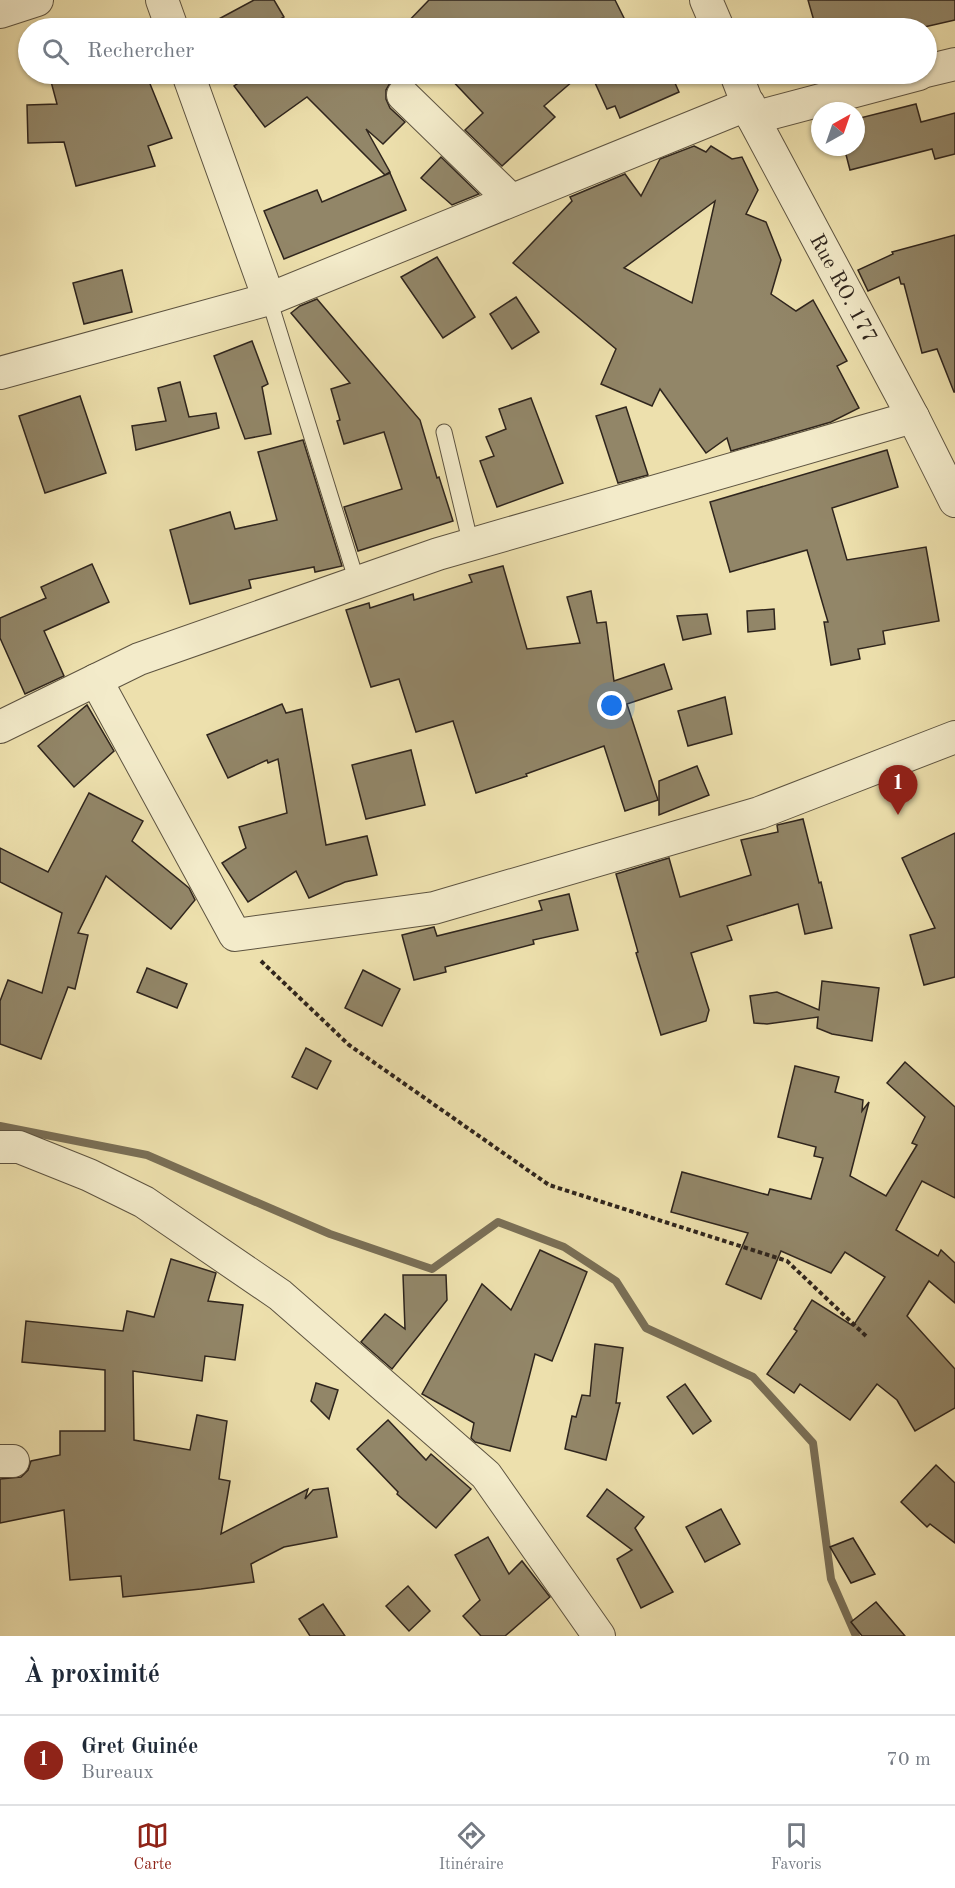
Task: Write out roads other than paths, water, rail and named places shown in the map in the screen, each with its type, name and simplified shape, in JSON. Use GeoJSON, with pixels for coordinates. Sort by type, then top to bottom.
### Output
{"type":"FeatureCollection","features":[{"type":"Feature","properties":{"kind":"street"},"geometry":{"type":"LineString","coordinates":[[0,12],[37,0]]}},
{"type":"Feature","properties":{"kind":"street"},"geometry":{"type":"LineString","coordinates":[[162,0],[168,18]]}},
{"type":"Feature","properties":{"kind":"street"},"geometry":{"type":"LineString","coordinates":[[706,0],[714,18]]}},
{"type":"Feature","properties":{"kind":"street"},"geometry":{"type":"LineString","coordinates":[[937,68],[955,64]]}},
{"type":"Feature","properties":{"kind":"street"},"geometry":{"type":"LineString","coordinates":[[192,84],[269,298]]}},
{"type":"Feature","properties":{"kind":"street","name":"Rue RO. 177"},"geometry":{"type":"LineString","coordinates":[[740,84],[751,111],[955,501]]}},
{"type":"Feature","properties":{"kind":"street"},"geometry":{"type":"LineString","coordinates":[[0,374],[269,298],[511,200],[751,111],[874,84]]}},
{"type":"Feature","properties":{"kind":"street"},"geometry":{"type":"LineString","coordinates":[[403,95],[511,200]]}},
{"type":"Feature","properties":{"kind":"street"},"geometry":{"type":"LineString","coordinates":[[0,727],[139,659],[357,582],[471,544],[913,417]]}},
{"type":"Feature","properties":{"kind":"street"},"geometry":{"type":"LineString","coordinates":[[96,680],[235,935],[434,908],[759,813],[955,738]]}},
{"type":"Feature","properties":{"kind":"street"},"geometry":{"type":"LineString","coordinates":[[0,1147],[19,1147],[89,1175],[144,1202],[280,1295],[486,1475],[599,1636]]}},
{"type":"Feature","properties":{"kind":"lane"},"geometry":{"type":"LineString","coordinates":[[269,298],[357,582]]}},
{"type":"Feature","properties":{"kind":"lane"},"geometry":{"type":"LineString","coordinates":[[444,432],[471,544]]}},
{"type":"Feature","properties":{"kind":"waterway"},"geometry":{"type":"LineString","coordinates":[[0,1126],[147,1155],[330,1234],[432,1269],[498,1222],[564,1247],[616,1281],[646,1328],[753,1377],[813,1443],[831,1579],[856,1636]]}},
{"type":"Feature","properties":{"kind":"place","name":"Gret Guinée"},"geometry":{"type":"Point","coordinates":[898,815]}}]}
